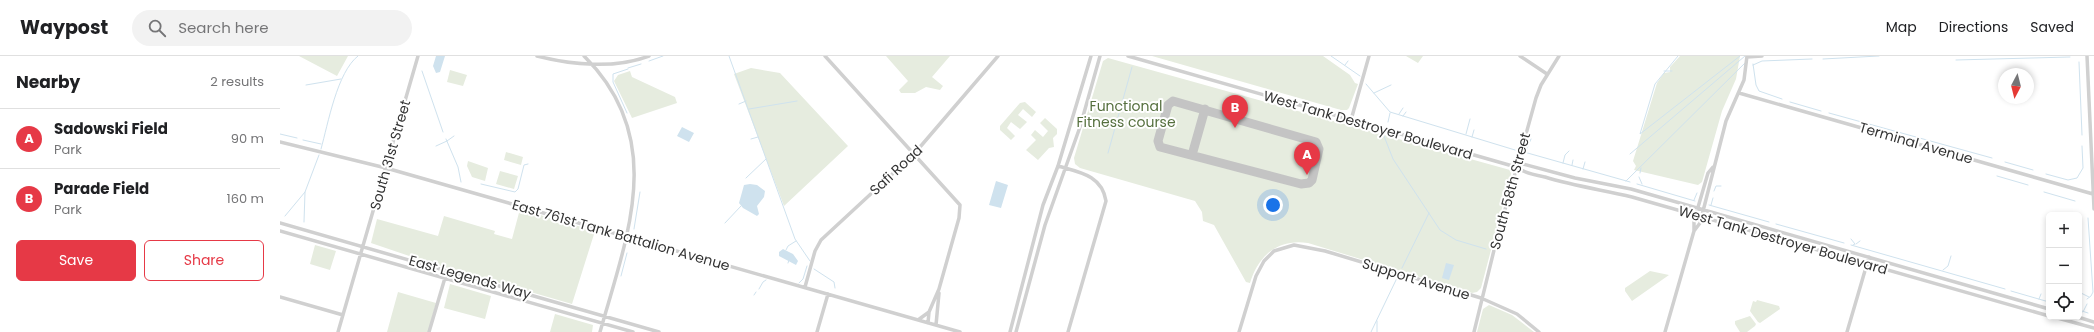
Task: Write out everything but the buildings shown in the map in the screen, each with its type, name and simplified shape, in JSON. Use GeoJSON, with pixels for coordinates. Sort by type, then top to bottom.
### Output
{"type":"FeatureCollection","features":[{"type":"Feature","properties":{"kind":"street","name":"South 31st Street"},"geometry":{"type":"LineString","coordinates":[[338,332],[362,254],[418,56]]}},
{"type":"Feature","properties":{"kind":"street"},"geometry":{"type":"LineString","coordinates":[[537,56],[552,60],[592,64],[616,63],[649,56]]}},
{"type":"Feature","properties":{"kind":"street"},"geometry":{"type":"LineString","coordinates":[[584,56],[592,64],[608,86],[626,122],[635,185],[628,237],[600,332]]}},
{"type":"Feature","properties":{"kind":"street"},"geometry":{"type":"LineString","coordinates":[[825,56],[956,199],[961,208],[939,290],[929,312],[928,323]]}},
{"type":"Feature","properties":{"kind":"street","name":"Safi Road"},"geometry":{"type":"LineString","coordinates":[[805,287],[815,251],[821,240],[914,154],[998,56]]}},
{"type":"Feature","properties":{"kind":"street"},"geometry":{"type":"LineString","coordinates":[[1010,332],[1043,205],[1058,166],[1091,56]]}},
{"type":"Feature","properties":{"kind":"street"},"geometry":{"type":"LineString","coordinates":[[1016,332],[1045,226],[1066,168],[1100,56]]}},
{"type":"Feature","properties":{"kind":"street","name":"West Tank Destroyer Boulevard"},"geometry":{"type":"LineString","coordinates":[[1128,56],[1516,167],[1521,171],[1568,184],[1632,197],[1702,216],[2046,315]]}},
{"type":"Feature","properties":{"kind":"street"},"geometry":{"type":"LineString","coordinates":[[1351,120],[1370,56]]}},
{"type":"Feature","properties":{"kind":"street"},"geometry":{"type":"LineString","coordinates":[[1520,56],[1547,74]]}},
{"type":"Feature","properties":{"kind":"street","name":"South 58th Street"},"geometry":{"type":"LineString","coordinates":[[1474,332],[1481,298],[1536,98],[1547,74],[1559,56]]}},
{"type":"Feature","properties":{"kind":"street"},"geometry":{"type":"LineString","coordinates":[[1694,231],[1704,210],[1713,175],[1713,166],[1726,121],[1745,76],[1747,56],[1762,56]]}},
{"type":"Feature","properties":{"kind":"street"},"geometry":{"type":"LineString","coordinates":[[2087,56],[2094,209]]}},
{"type":"Feature","properties":{"kind":"street","name":"Terminal Avenue"},"geometry":{"type":"LineString","coordinates":[[1739,93],[2093,194]]}},
{"type":"Feature","properties":{"kind":"street","name":"East 761st Tank Battalion Avenue"},"geometry":{"type":"LineString","coordinates":[[280,142],[386,168],[960,332]]}},
{"type":"Feature","properties":{"kind":"street","name":"West Tank Destroyer Boulevard"},"geometry":{"type":"LineString","coordinates":[[1516,167],[1523,164],[1575,178],[1631,189],[2046,308]]}},
{"type":"Feature","properties":{"kind":"street"},"geometry":{"type":"LineString","coordinates":[[1058,166],[1093,178],[1100,185],[1105,196],[1105,207],[1068,332]]}},
{"type":"Feature","properties":{"kind":"street"},"geometry":{"type":"LineString","coordinates":[[1665,332],[1694,231],[1696,215],[1708,173],[1713,166]]}},
{"type":"Feature","properties":{"kind":"street","name":"East Legends Way"},"geometry":{"type":"LineString","coordinates":[[280,223],[605,315],[659,332]]}},
{"type":"Feature","properties":{"kind":"street","name":"East Legends Way"},"geometry":{"type":"LineString","coordinates":[[280,231],[633,332]]}},
{"type":"Feature","properties":{"kind":"street","name":"Support Avenue"},"geometry":{"type":"LineString","coordinates":[[1239,332],[1256,276],[1264,261],[1274,251],[1285,247],[1308,247],[1481,298],[1517,314],[1539,332]]}},
{"type":"Feature","properties":{"kind":"street"},"geometry":{"type":"LineString","coordinates":[[1847,332],[1869,257]]}},
{"type":"Feature","properties":{"kind":"street"},"geometry":{"type":"LineString","coordinates":[[429,332],[447,271]]}},
{"type":"Feature","properties":{"kind":"street"},"geometry":{"type":"LineString","coordinates":[[936,325],[939,290]]}},
{"type":"Feature","properties":{"kind":"street"},"geometry":{"type":"LineString","coordinates":[[817,332],[828,294]]}},
{"type":"Feature","properties":{"kind":"street"},"geometry":{"type":"LineString","coordinates":[[280,297],[343,315]]}},
{"type":"Feature","properties":{"kind":"street"},"geometry":{"type":"LineString","coordinates":[[918,320],[929,312]]}},
{"type":"Feature","properties":{"kind":"street"},"geometry":{"type":"LineString","coordinates":[[2082,318],[2094,322]]}},
{"type":"Feature","properties":{"kind":"street"},"geometry":{"type":"LineString","coordinates":[[2065,320],[2094,328]]}},
{"type":"Feature","properties":{"kind":"green space"},"geometry":{"type":"Polygon","coordinates":[[[299,56],[348,56],[337,76],[299,56]]]}},
{"type":"Feature","properties":{"kind":"green space"},"geometry":{"type":"Polygon","coordinates":[[[886,56],[950,56],[932,77],[943,86],[940,90],[926,87],[915,93],[901,93],[899,90],[908,81],[886,56]]]}},
{"type":"Feature","properties":{"kind":"green space"},"geometry":{"type":"Polygon","coordinates":[[[1152,56],[1323,56],[1350,75],[1355,83],[1358,84],[1349,108],[1347,110],[1341,110],[1152,56]]]}},
{"type":"Feature","properties":{"kind":"green space"},"geometry":{"type":"Polygon","coordinates":[[[1406,56],[1423,56],[1418,63],[1406,56]]]}},
{"type":"Feature","properties":{"kind":"green space"},"geometry":{"type":"Polygon","coordinates":[[[1680,56],[1740,56],[1736,79],[1722,111],[1702,182],[1698,185],[1634,170],[1636,166],[1633,161],[1657,83],[1664,73],[1670,72],[1670,67],[1680,56]]]}},
{"type":"Feature","properties":{"kind":"green space","name":"Functional Fitness course"},"geometry":{"type":"Polygon","coordinates":[[[1108,58],[1510,170],[1511,174],[1481,288],[1477,292],[1472,293],[1308,243],[1297,242],[1287,243],[1271,251],[1258,265],[1250,283],[1246,282],[1214,225],[1203,221],[1202,212],[1195,201],[1080,168],[1075,164],[1074,158],[1103,61],[1108,58]]]}},
{"type":"Feature","properties":{"kind":"green space"},"geometry":{"type":"Polygon","coordinates":[[[751,68],[780,73],[848,146],[784,206],[734,74],[751,68]]]}},
{"type":"Feature","properties":{"kind":"green space"},"geometry":{"type":"Polygon","coordinates":[[[450,70],[467,75],[463,86],[447,82],[450,70]]]}},
{"type":"Feature","properties":{"kind":"green space"},"geometry":{"type":"Polygon","coordinates":[[[630,71],[632,77],[675,97],[677,103],[632,118],[614,81],[618,75],[630,71]]]}},
{"type":"Feature","properties":{"kind":"green space"},"geometry":{"type":"Polygon","coordinates":[[[1025,102],[1036,112],[1032,117],[1023,109],[1018,115],[1027,122],[1020,129],[1011,122],[1007,128],[1015,136],[1011,140],[1000,130],[1000,126],[1020,103],[1025,102]]]}},
{"type":"Feature","properties":{"kind":"green space"},"geometry":{"type":"Polygon","coordinates":[[[1045,118],[1057,129],[1057,134],[1053,138],[1054,147],[1049,148],[1038,160],[1026,150],[1036,140],[1031,135],[1035,130],[1043,137],[1048,131],[1040,123],[1045,118]]]}},
{"type":"Feature","properties":{"kind":"green space"},"geometry":{"type":"Polygon","coordinates":[[[506,152],[523,157],[521,165],[504,160],[506,152]]]}},
{"type":"Feature","properties":{"kind":"green space"},"geometry":{"type":"Polygon","coordinates":[[[468,161],[488,168],[485,181],[472,177],[467,166],[468,161]]]}},
{"type":"Feature","properties":{"kind":"green space"},"geometry":{"type":"Polygon","coordinates":[[[500,171],[518,176],[514,189],[496,184],[500,171]]]}},
{"type":"Feature","properties":{"kind":"green space"},"geometry":{"type":"Polygon","coordinates":[[[520,209],[595,231],[572,304],[427,262],[371,243],[377,219],[438,236],[444,216],[495,231],[494,234],[512,239],[520,209]]]}},
{"type":"Feature","properties":{"kind":"green space"},"geometry":{"type":"Polygon","coordinates":[[[315,245],[336,251],[330,270],[310,264],[315,245]]]}},
{"type":"Feature","properties":{"kind":"green space"},"geometry":{"type":"Polygon","coordinates":[[[1650,271],[1669,275],[1632,301],[1625,291],[1625,288],[1650,271]]]}},
{"type":"Feature","properties":{"kind":"green space"},"geometry":{"type":"Polygon","coordinates":[[[450,284],[491,296],[485,319],[444,308],[450,284]]]}},
{"type":"Feature","properties":{"kind":"green space"},"geometry":{"type":"Polygon","coordinates":[[[398,292],[436,303],[428,332],[387,332],[398,292]]]}},
{"type":"Feature","properties":{"kind":"green space"},"geometry":{"type":"Polygon","coordinates":[[[1757,300],[1779,306],[1780,309],[1760,323],[1750,311],[1753,301],[1756,302],[1757,300]]]}},
{"type":"Feature","properties":{"kind":"green space"},"geometry":{"type":"Polygon","coordinates":[[[1489,305],[1512,315],[1534,332],[1477,332],[1483,309],[1489,305]]]}},
{"type":"Feature","properties":{"kind":"green space"},"geometry":{"type":"Polygon","coordinates":[[[555,314],[593,325],[592,332],[550,332],[555,314]]]}},
{"type":"Feature","properties":{"kind":"green space"},"geometry":{"type":"Polygon","coordinates":[[[1750,316],[1756,324],[1755,326],[1747,332],[1740,332],[1735,324],[1735,321],[1750,316]]]}},
{"type":"Feature","properties":{"kind":"water"},"geometry":{"type":"Polygon","coordinates":[[[436,56],[445,56],[440,72],[436,73],[433,66],[436,56]]]}},
{"type":"Feature","properties":{"kind":"water"},"geometry":{"type":"Polygon","coordinates":[[[682,127],[694,133],[689,142],[677,136],[682,127]]]}},
{"type":"Feature","properties":{"kind":"water"},"geometry":{"type":"Polygon","coordinates":[[[996,181],[1008,185],[1001,208],[989,205],[996,181]]]}},
{"type":"Feature","properties":{"kind":"water"},"geometry":{"type":"Polygon","coordinates":[[[744,185],[757,185],[765,191],[764,197],[757,206],[759,214],[757,216],[743,208],[739,203],[744,185]]]}},
{"type":"Feature","properties":{"kind":"water"},"geometry":{"type":"Polygon","coordinates":[[[783,249],[793,254],[798,261],[796,265],[779,256],[779,252],[783,249]]]}},
{"type":"Feature","properties":{"kind":"water"},"geometry":{"type":"Polygon","coordinates":[[[1446,263],[1454,265],[1449,280],[1442,278],[1446,263]]]}},
{"type":"Feature","properties":{"kind":"waterway"},"geometry":{"type":"LineString","coordinates":[[321,149],[330,113],[339,86],[344,74],[358,56]]}},
{"type":"Feature","properties":{"kind":"waterway"},"geometry":{"type":"LineString","coordinates":[[649,61],[663,56]]}},
{"type":"Feature","properties":{"kind":"waterway"},"geometry":{"type":"LineString","coordinates":[[729,56],[795,239],[810,261]]}},
{"type":"Feature","properties":{"kind":"waterway"},"geometry":{"type":"LineString","coordinates":[[1331,56],[1360,76]]}},
{"type":"Feature","properties":{"kind":"waterway"},"geometry":{"type":"LineString","coordinates":[[1678,56],[1655,84],[1640,134],[1740,56]]}},
{"type":"Feature","properties":{"kind":"waterway"},"geometry":{"type":"LineString","coordinates":[[1630,154],[1745,56]]}},
{"type":"Feature","properties":{"kind":"waterway"},"geometry":{"type":"LineString","coordinates":[[1823,59],[1879,56]]}},
{"type":"Feature","properties":{"kind":"waterway"},"geometry":{"type":"LineString","coordinates":[[1956,60],[2070,57]]}},
{"type":"Feature","properties":{"kind":"waterway"},"geometry":{"type":"LineString","coordinates":[[1753,65],[1762,61],[1812,59]]}},
{"type":"Feature","properties":{"kind":"waterway"},"geometry":{"type":"LineString","coordinates":[[1345,65],[1348,61]]}},
{"type":"Feature","properties":{"kind":"waterway"},"geometry":{"type":"LineString","coordinates":[[2079,62],[2082,135]]}},
{"type":"Feature","properties":{"kind":"waterway"},"geometry":{"type":"LineString","coordinates":[[1626,181],[1745,63]]}},
{"type":"Feature","properties":{"kind":"waterway"},"geometry":{"type":"LineString","coordinates":[[628,68],[641,64]]}},
{"type":"Feature","properties":{"kind":"waterway"},"geometry":{"type":"LineString","coordinates":[[1753,64],[1756,85],[1759,91],[1782,99]]}},
{"type":"Feature","properties":{"kind":"waterway"},"geometry":{"type":"LineString","coordinates":[[1108,153],[1132,67]]}},
{"type":"Feature","properties":{"kind":"waterway"},"geometry":{"type":"LineString","coordinates":[[627,113],[613,82],[613,74],[628,69]]}},
{"type":"Feature","properties":{"kind":"waterway"},"geometry":{"type":"LineString","coordinates":[[422,71],[443,132]]}},
{"type":"Feature","properties":{"kind":"waterway"},"geometry":{"type":"LineString","coordinates":[[1664,71],[1672,71]]}},
{"type":"Feature","properties":{"kind":"waterway"},"geometry":{"type":"LineString","coordinates":[[306,85],[341,79]]}},
{"type":"Feature","properties":{"kind":"waterway"},"geometry":{"type":"LineString","coordinates":[[1366,84],[1390,112],[1515,150]]}},
{"type":"Feature","properties":{"kind":"waterway"},"geometry":{"type":"LineString","coordinates":[[1374,93],[1391,85]]}},
{"type":"Feature","properties":{"kind":"waterway"},"geometry":{"type":"LineString","coordinates":[[739,104],[746,101]]}},
{"type":"Feature","properties":{"kind":"waterway"},"geometry":{"type":"LineString","coordinates":[[749,109],[797,101]]}},
{"type":"Feature","properties":{"kind":"waterway"},"geometry":{"type":"LineString","coordinates":[[1790,102],[1821,111]]}},
{"type":"Feature","properties":{"kind":"waterway"},"geometry":{"type":"LineString","coordinates":[[1399,114],[1403,108]]}},
{"type":"Feature","properties":{"kind":"waterway"},"geometry":{"type":"LineString","coordinates":[[1403,116],[1406,112]]}},
{"type":"Feature","properties":{"kind":"waterway"},"geometry":{"type":"LineString","coordinates":[[1388,122],[1390,113]]}},
{"type":"Feature","properties":{"kind":"waterway"},"geometry":{"type":"LineString","coordinates":[[1829,113],[1992,158]]}},
{"type":"Feature","properties":{"kind":"waterway"},"geometry":{"type":"LineString","coordinates":[[1466,134],[1470,119]]}},
{"type":"Feature","properties":{"kind":"waterway"},"geometry":{"type":"LineString","coordinates":[[1472,137],[1474,130]]}},
{"type":"Feature","properties":{"kind":"waterway"},"geometry":{"type":"LineString","coordinates":[[280,134],[297,138]]}},
{"type":"Feature","properties":{"kind":"waterway"},"geometry":{"type":"LineString","coordinates":[[447,141],[454,136]]}},
{"type":"Feature","properties":{"kind":"waterway"},"geometry":{"type":"LineString","coordinates":[[1384,136],[1393,159],[1440,230],[1456,240],[1486,249]]}},
{"type":"Feature","properties":{"kind":"waterway"},"geometry":{"type":"LineString","coordinates":[[751,139],[758,137]]}},
{"type":"Feature","properties":{"kind":"waterway"},"geometry":{"type":"LineString","coordinates":[[446,139],[458,167],[461,182]]}},
{"type":"Feature","properties":{"kind":"waterway"},"geometry":{"type":"LineString","coordinates":[[1525,153],[1531,139]]}},
{"type":"Feature","properties":{"kind":"waterway"},"geometry":{"type":"LineString","coordinates":[[303,140],[321,144]]}},
{"type":"Feature","properties":{"kind":"waterway"},"geometry":{"type":"LineString","coordinates":[[436,146],[447,141]]}},
{"type":"Feature","properties":{"kind":"waterway"},"geometry":{"type":"LineString","coordinates":[[2046,174],[2068,180],[2077,178],[2083,168],[2082,146]]}},
{"type":"Feature","properties":{"kind":"waterway"},"geometry":{"type":"LineString","coordinates":[[1563,163],[1565,155],[1569,151]]}},
{"type":"Feature","properties":{"kind":"waterway"},"geometry":{"type":"LineString","coordinates":[[1524,152],[1630,182]]}},
{"type":"Feature","properties":{"kind":"waterway"},"geometry":{"type":"LineString","coordinates":[[304,222],[305,192],[319,155]]}},
{"type":"Feature","properties":{"kind":"waterway"},"geometry":{"type":"LineString","coordinates":[[746,178],[766,159]]}},
{"type":"Feature","properties":{"kind":"waterway"},"geometry":{"type":"LineString","coordinates":[[1572,165],[1573,160]]}},
{"type":"Feature","properties":{"kind":"waterway"},"geometry":{"type":"LineString","coordinates":[[1583,169],[1585,162]]}},
{"type":"Feature","properties":{"kind":"waterway"},"geometry":{"type":"LineString","coordinates":[[2005,162],[2033,170]]}},
{"type":"Feature","properties":{"kind":"waterway"},"geometry":{"type":"LineString","coordinates":[[481,184],[515,192],[518,189],[524,165],[528,164]]}},
{"type":"Feature","properties":{"kind":"waterway"},"geometry":{"type":"LineString","coordinates":[[1640,173],[1641,168]]}},
{"type":"Feature","properties":{"kind":"waterway"},"geometry":{"type":"LineString","coordinates":[[1997,176],[2028,185]]}},
{"type":"Feature","properties":{"kind":"waterway"},"geometry":{"type":"LineString","coordinates":[[1639,177],[1642,184]]}},
{"type":"Feature","properties":{"kind":"waterway"},"geometry":{"type":"LineString","coordinates":[[1637,184],[1695,201]]}},
{"type":"Feature","properties":{"kind":"waterway"},"geometry":{"type":"LineString","coordinates":[[1714,191],[1716,186],[1721,186]]}},
{"type":"Feature","properties":{"kind":"waterway"},"geometry":{"type":"LineString","coordinates":[[285,216],[305,192]]}},
{"type":"Feature","properties":{"kind":"waterway"},"geometry":{"type":"LineString","coordinates":[[634,229],[640,192]]}},
{"type":"Feature","properties":{"kind":"waterway"},"geometry":{"type":"LineString","coordinates":[[2044,192],[2075,201]]}},
{"type":"Feature","properties":{"kind":"waterway"},"geometry":{"type":"LineString","coordinates":[[1694,200],[1697,193]]}},
{"type":"Feature","properties":{"kind":"waterway"},"geometry":{"type":"LineString","coordinates":[[1711,205],[1713,198]]}},
{"type":"Feature","properties":{"kind":"waterway"},"geometry":{"type":"LineString","coordinates":[[1709,205],[1769,222]]}},
{"type":"Feature","properties":{"kind":"waterway"},"geometry":{"type":"LineString","coordinates":[[725,223],[741,206]]}},
{"type":"Feature","properties":{"kind":"waterway"},"geometry":{"type":"LineString","coordinates":[[1402,268],[1429,213]]}},
{"type":"Feature","properties":{"kind":"waterway"},"geometry":{"type":"LineString","coordinates":[[2087,299],[2093,292],[2088,218]]}},
{"type":"Feature","properties":{"kind":"waterway"},"geometry":{"type":"LineString","coordinates":[[1776,224],[1844,243]]}},
{"type":"Feature","properties":{"kind":"waterway"},"geometry":{"type":"LineString","coordinates":[[1851,239],[1855,244],[1853,245]]}},
{"type":"Feature","properties":{"kind":"waterway"},"geometry":{"type":"LineString","coordinates":[[786,250],[788,246],[796,241]]}},
{"type":"Feature","properties":{"kind":"waterway"},"geometry":{"type":"LineString","coordinates":[[1856,244],[1860,241]]}},
{"type":"Feature","properties":{"kind":"waterway"},"geometry":{"type":"LineString","coordinates":[[1851,245],[2005,289]]}},
{"type":"Feature","properties":{"kind":"waterway"},"geometry":{"type":"LineString","coordinates":[[621,276],[627,253]]}},
{"type":"Feature","properties":{"kind":"waterway"},"geometry":{"type":"LineString","coordinates":[[1943,270],[1948,266],[1951,256]]}},
{"type":"Feature","properties":{"kind":"waterway"},"geometry":{"type":"LineString","coordinates":[[799,283],[803,279],[807,266]]}},
{"type":"Feature","properties":{"kind":"waterway"},"geometry":{"type":"LineString","coordinates":[[814,269],[834,282],[835,288]]}},
{"type":"Feature","properties":{"kind":"waterway"},"geometry":{"type":"LineString","coordinates":[[1371,332],[1397,278]]}},
{"type":"Feature","properties":{"kind":"waterway"},"geometry":{"type":"LineString","coordinates":[[759,289],[766,280]]}},
{"type":"Feature","properties":{"kind":"waterway"},"geometry":{"type":"LineString","coordinates":[[2011,291],[2046,301]]}},
{"type":"Feature","properties":{"kind":"waterway"},"geometry":{"type":"LineString","coordinates":[[2039,299],[2041,294]]}},
{"type":"Feature","properties":{"kind":"waterway"},"geometry":{"type":"LineString","coordinates":[[2082,294],[2089,297]]}},
{"type":"Feature","properties":{"kind":"waterway"},"geometry":{"type":"LineString","coordinates":[[2083,312],[2087,304]]}},
{"type":"Feature","properties":{"kind":"waterway"},"geometry":{"type":"LineString","coordinates":[[2082,311],[2088,313]]}},
{"type":"Feature","properties":{"kind":"waterway"},"geometry":{"type":"LineString","coordinates":[[1377,321],[1377,332]]}},
{"type":"Feature","properties":{"kind":"taxiway"},"geometry":{"type":"LineString","coordinates":[[1173,101],[1316,142],[1319,149],[1312,180],[1309,183],[1301,184],[1160,147],[1158,141],[1168,105],[1173,101]]}},
{"type":"Feature","properties":{"kind":"taxiway"},"geometry":{"type":"LineString","coordinates":[[1192,155],[1205,109]]}},
{"type":"Feature","properties":{"kind":"place","name":"Parade Field"},"geometry":{"type":"Point","coordinates":[1235,128]}},
{"type":"Feature","properties":{"kind":"place","name":"Sadowski Field"},"geometry":{"type":"Point","coordinates":[1307,175]}}]}
